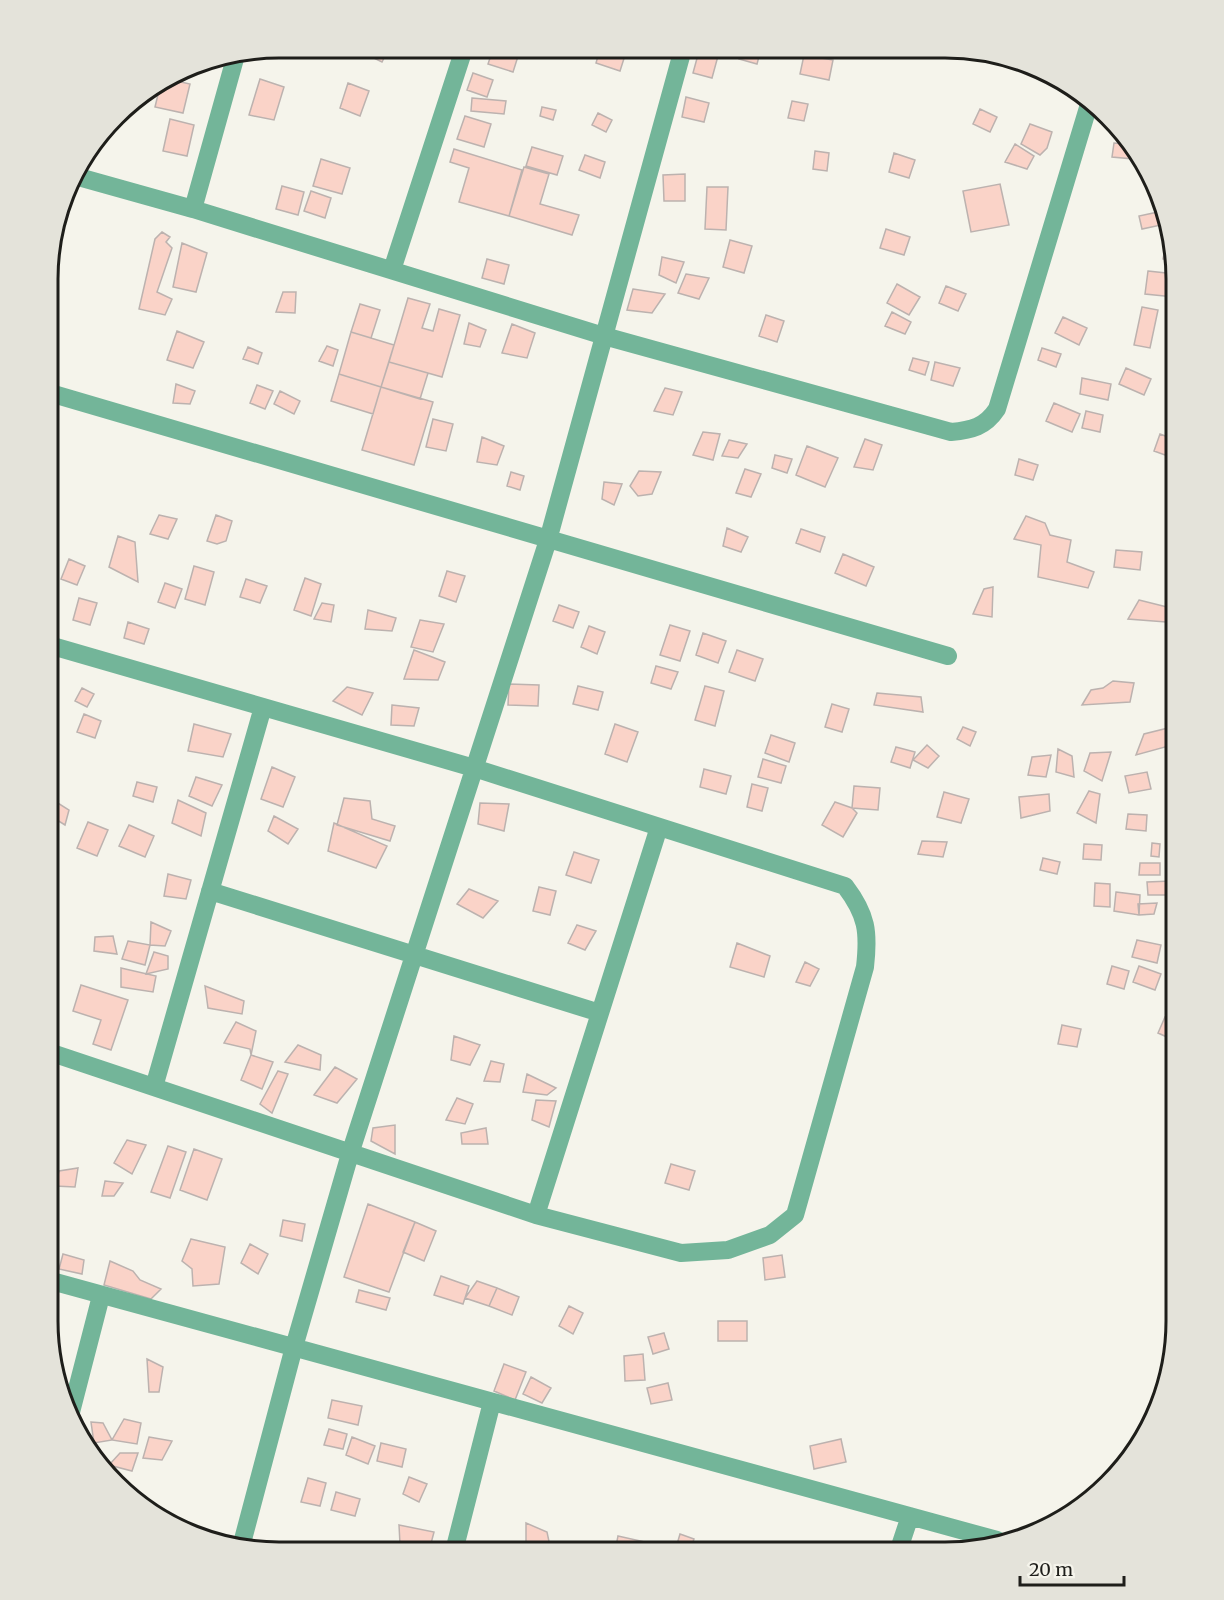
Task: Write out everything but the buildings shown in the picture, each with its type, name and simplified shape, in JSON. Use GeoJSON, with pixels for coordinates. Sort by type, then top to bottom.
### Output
{"type":"FeatureCollection","features":[{"type":"Feature","properties":{"kind":"street"},"geometry":{"type":"LineString","coordinates":[[392,270],[462,58]]}},
{"type":"Feature","properties":{"kind":"street"},"geometry":{"type":"LineString","coordinates":[[243,1538],[294,1347],[350,1154],[548,540],[681,58]]}},
{"type":"Feature","properties":{"kind":"street"},"geometry":{"type":"LineString","coordinates":[[193,209],[234,64]]}},
{"type":"Feature","properties":{"kind":"street"},"geometry":{"type":"LineString","coordinates":[[83,178],[193,209],[604,336],[951,432],[974,430],[989,421],[997,409],[1087,111]]}},
{"type":"Feature","properties":{"kind":"street"},"geometry":{"type":"LineString","coordinates":[[58,395],[948,656]]}},
{"type":"Feature","properties":{"kind":"street"},"geometry":{"type":"LineString","coordinates":[[58,648],[474,768],[846,886],[861,907],[868,937],[866,967],[795,1215],[770,1235],[728,1250],[681,1253],[536,1215],[58,1055]]}},
{"type":"Feature","properties":{"kind":"street"},"geometry":{"type":"LineString","coordinates":[[154,1087],[263,707]]}},
{"type":"Feature","properties":{"kind":"street"},"geometry":{"type":"LineString","coordinates":[[536,1215],[659,827]]}},
{"type":"Feature","properties":{"kind":"street"},"geometry":{"type":"LineString","coordinates":[[210,891],[600,1013]]}},
{"type":"Feature","properties":{"kind":"street"},"geometry":{"type":"LineString","coordinates":[[58,1283],[986,1537]]}},
{"type":"Feature","properties":{"kind":"street"},"geometry":{"type":"LineString","coordinates":[[74,1401],[101,1296]]}},
{"type":"Feature","properties":{"kind":"street"},"geometry":{"type":"LineString","coordinates":[[455,1542],[492,1402]]}},
{"type":"Feature","properties":{"kind":"street"},"geometry":{"type":"LineString","coordinates":[[901,1542],[910,1516]]}}]}
